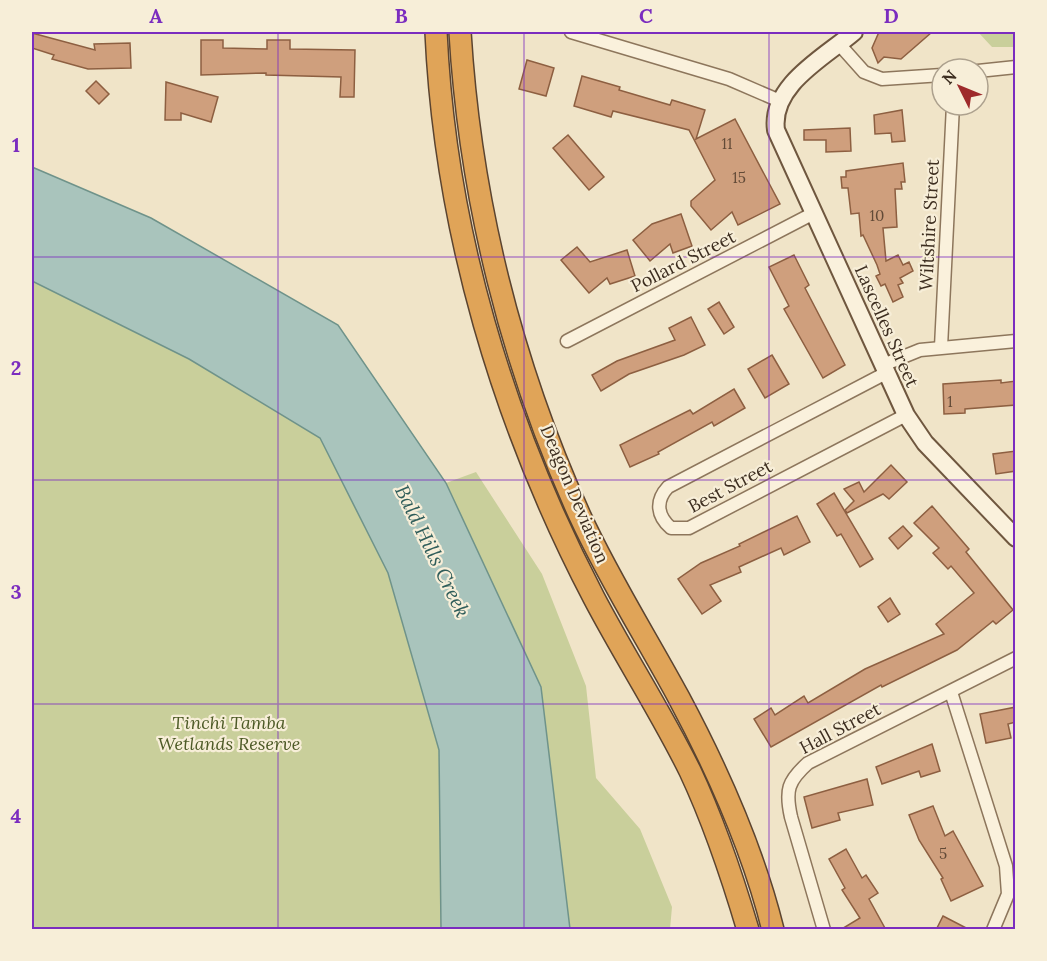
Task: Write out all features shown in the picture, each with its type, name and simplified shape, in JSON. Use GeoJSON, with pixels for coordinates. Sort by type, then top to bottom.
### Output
{"type":"FeatureCollection","features":[{"type":"Feature","properties":{"kind":"highway","name":"Deagon Deviation"},"geometry":{"type":"LineString","coordinates":[[436,32],[442,108],[466,252],[487,333],[510,406],[544,491],[594,599],[690,772],[714,828],[748,930]]}},
{"type":"Feature","properties":{"kind":"highway","name":"Deagon Deviation"},"geometry":{"type":"LineString","coordinates":[[460,32],[467,107],[484,222],[499,286],[537,405],[580,515],[680,699],[717,776],[752,861],[774,930]]}},
{"type":"Feature","properties":{"kind":"street"},"geometry":{"type":"LineString","coordinates":[[571,32],[729,79],[780,101],[792,84],[854,32]]}},
{"type":"Feature","properties":{"kind":"street"},"geometry":{"type":"LineString","coordinates":[[839,44],[864,72],[882,80],[930,76]]}},
{"type":"Feature","properties":{"kind":"street"},"geometry":{"type":"LineString","coordinates":[[990,70],[1016,67]]}},
{"type":"Feature","properties":{"kind":"street","name":"Lascelles Street"},"geometry":{"type":"LineString","coordinates":[[780,101],[775,118],[776,130],[906,415],[925,443],[1016,538]]}},
{"type":"Feature","properties":{"kind":"street","name":"Wiltshire Street"},"geometry":{"type":"LineString","coordinates":[[941,347],[952,117]]}},
{"type":"Feature","properties":{"kind":"street","name":"Pollard Street"},"geometry":{"type":"LineString","coordinates":[[567,341],[814,213]]}},
{"type":"Feature","properties":{"kind":"street"},"geometry":{"type":"LineString","coordinates":[[885,369],[906,354],[941,347],[1016,341]]}},
{"type":"Feature","properties":{"kind":"street","name":"Best Street"},"geometry":{"type":"LineString","coordinates":[[885,369],[668,488],[658,503],[660,513],[671,528],[689,528],[906,415]]}},
{"type":"Feature","properties":{"kind":"street","name":"Hall Street"},"geometry":{"type":"LineString","coordinates":[[824,930],[791,816],[787,797],[790,783],[808,763],[1016,658]]}},
{"type":"Feature","properties":{"kind":"street"},"geometry":{"type":"LineString","coordinates":[[951,692],[1006,866],[1008,894],[993,930]]}},
{"type":"Feature","properties":{"kind":"green space"},"geometry":{"type":"Polygon","coordinates":[[[978,32],[1015,32],[1015,47],[992,47],[978,32]]]}},
{"type":"Feature","properties":{"kind":"green space","name":"Tinchi Tamba Wetlands Reserve"},"geometry":{"type":"Polygon","coordinates":[[[32,281],[189,359],[320,438],[388,573],[439,750],[441,929],[32,929],[32,281]]]}},
{"type":"Feature","properties":{"kind":"green space"},"geometry":{"type":"Polygon","coordinates":[[[476,472],[542,574],[586,686],[596,778],[640,829],[672,907],[670,929],[570,929],[541,687],[446,483],[476,472]]]}},
{"type":"Feature","properties":{"kind":"water","name":"Bald Hills Creek"},"geometry":{"type":"Polygon","coordinates":[[[32,167],[151,218],[338,325],[446,483],[541,687],[570,929],[441,929],[439,750],[388,573],[320,438],[189,359],[32,281],[32,167]]]}},
{"type":"Feature","properties":{"kind":"building"},"geometry":{"type":"Polygon","coordinates":[[[879,32],[932,32],[901,59],[884,57],[878,63],[872,48],[879,32]]]}},
{"type":"Feature","properties":{"kind":"building"},"geometry":{"type":"Polygon","coordinates":[[[32,33],[95,50],[94,44],[130,43],[131,68],[88,69],[52,59],[54,55],[32,48],[32,33]]]}},
{"type":"Feature","properties":{"kind":"building"},"geometry":{"type":"Polygon","coordinates":[[[201,40],[223,40],[223,48],[267,49],[267,40],[290,40],[290,49],[355,50],[354,97],[340,97],[341,77],[266,75],[266,73],[201,75],[201,40]]]}},
{"type":"Feature","properties":{"kind":"building"},"geometry":{"type":"Polygon","coordinates":[[[527,60],[554,68],[546,96],[519,89],[527,60]]]}},
{"type":"Feature","properties":{"kind":"building"},"geometry":{"type":"Polygon","coordinates":[[[582,76],[670,105],[672,100],[705,110],[696,139],[735,119],[780,204],[738,225],[732,212],[711,230],[691,206],[691,201],[715,180],[689,130],[613,111],[611,117],[574,106],[582,76]]]}},
{"type":"Feature","properties":{"kind":"building"},"geometry":{"type":"Polygon","coordinates":[[[96,81],[109,94],[99,104],[86,91],[96,81]]]}},
{"type":"Feature","properties":{"kind":"building"},"geometry":{"type":"Polygon","coordinates":[[[166,82],[218,97],[211,122],[181,113],[181,120],[165,120],[166,82]]]}},
{"type":"Feature","properties":{"kind":"building"},"geometry":{"type":"Polygon","coordinates":[[[902,110],[905,141],[892,142],[891,133],[875,134],[874,115],[902,110]]]}},
{"type":"Feature","properties":{"kind":"building"},"geometry":{"type":"Polygon","coordinates":[[[850,128],[851,151],[826,152],[826,140],[804,140],[804,130],[850,128]]]}},
{"type":"Feature","properties":{"kind":"building"},"geometry":{"type":"Polygon","coordinates":[[[568,135],[604,177],[589,190],[553,148],[568,135]]]}},
{"type":"Feature","properties":{"kind":"building"},"geometry":{"type":"Polygon","coordinates":[[[903,163],[905,182],[901,182],[902,189],[895,189],[897,227],[883,228],[886,261],[898,255],[903,265],[909,262],[913,271],[900,278],[903,283],[898,285],[903,297],[893,302],[885,284],[881,286],[876,276],[880,274],[863,235],[861,236],[859,213],[851,214],[848,188],[842,188],[841,177],[846,177],[846,171],[903,163]]]}},
{"type":"Feature","properties":{"kind":"building"},"geometry":{"type":"Polygon","coordinates":[[[681,214],[692,246],[673,253],[670,244],[650,261],[633,240],[652,224],[681,214]]]}},
{"type":"Feature","properties":{"kind":"building"},"geometry":{"type":"Polygon","coordinates":[[[577,247],[590,262],[627,250],[635,276],[610,284],[607,278],[589,293],[561,260],[577,247]]]}},
{"type":"Feature","properties":{"kind":"building"},"geometry":{"type":"Polygon","coordinates":[[[794,255],[809,285],[805,288],[845,365],[823,378],[784,309],[789,306],[769,267],[794,255]]]}},
{"type":"Feature","properties":{"kind":"building"},"geometry":{"type":"Polygon","coordinates":[[[719,302],[734,327],[724,334],[708,309],[719,302]]]}},
{"type":"Feature","properties":{"kind":"building"},"geometry":{"type":"Polygon","coordinates":[[[691,317],[705,345],[684,355],[629,374],[601,391],[592,375],[617,361],[675,340],[669,328],[691,317]]]}},
{"type":"Feature","properties":{"kind":"building"},"geometry":{"type":"Polygon","coordinates":[[[772,355],[789,384],[765,398],[748,369],[772,355]]]}},
{"type":"Feature","properties":{"kind":"building"},"geometry":{"type":"Polygon","coordinates":[[[1001,380],[1001,383],[1016,381],[1016,405],[965,409],[965,413],[944,414],[943,384],[1001,380]]]}},
{"type":"Feature","properties":{"kind":"building"},"geometry":{"type":"Polygon","coordinates":[[[734,389],[745,408],[714,426],[712,422],[658,452],[659,454],[630,467],[620,445],[690,410],[693,414],[734,389]]]}},
{"type":"Feature","properties":{"kind":"building"},"geometry":{"type":"Polygon","coordinates":[[[1016,451],[1016,471],[996,474],[993,454],[1016,451]]]}},
{"type":"Feature","properties":{"kind":"building"},"geometry":{"type":"Polygon","coordinates":[[[891,465],[907,482],[889,499],[883,494],[847,513],[845,510],[854,501],[844,489],[859,482],[864,492],[891,465]]]}},
{"type":"Feature","properties":{"kind":"building"},"geometry":{"type":"Polygon","coordinates":[[[834,493],[873,559],[860,567],[841,534],[837,536],[817,504],[834,493]]]}},
{"type":"Feature","properties":{"kind":"building"},"geometry":{"type":"Polygon","coordinates":[[[932,506],[969,549],[966,552],[1013,610],[996,624],[993,621],[957,650],[882,687],[881,685],[771,747],[754,719],[771,708],[775,715],[804,696],[808,703],[865,669],[944,634],[936,624],[974,593],[951,566],[948,569],[933,553],[939,548],[914,523],[932,506]]]}},
{"type":"Feature","properties":{"kind":"building"},"geometry":{"type":"Polygon","coordinates":[[[797,516],[810,542],[784,555],[781,548],[739,567],[741,572],[710,585],[721,601],[702,614],[678,579],[701,563],[740,546],[739,544],[797,516]]]}},
{"type":"Feature","properties":{"kind":"building"},"geometry":{"type":"Polygon","coordinates":[[[903,526],[912,536],[898,549],[889,538],[903,526]]]}},
{"type":"Feature","properties":{"kind":"building"},"geometry":{"type":"Polygon","coordinates":[[[890,598],[900,614],[888,622],[878,607],[890,598]]]}},
{"type":"Feature","properties":{"kind":"building"},"geometry":{"type":"Polygon","coordinates":[[[1016,707],[1016,722],[1008,724],[1011,738],[986,743],[980,714],[1016,707]]]}},
{"type":"Feature","properties":{"kind":"building"},"geometry":{"type":"Polygon","coordinates":[[[932,744],[940,771],[921,777],[919,771],[882,784],[876,767],[932,744]]]}},
{"type":"Feature","properties":{"kind":"building"},"geometry":{"type":"Polygon","coordinates":[[[867,779],[873,805],[838,813],[840,820],[812,828],[804,797],[867,779]]]}},
{"type":"Feature","properties":{"kind":"building"},"geometry":{"type":"Polygon","coordinates":[[[933,806],[945,836],[953,831],[983,886],[951,901],[941,879],[943,878],[919,840],[909,815],[933,806]]]}},
{"type":"Feature","properties":{"kind":"building"},"geometry":{"type":"Polygon","coordinates":[[[846,849],[862,878],[866,875],[878,893],[869,899],[886,930],[840,930],[860,918],[842,890],[845,888],[829,859],[846,849]]]}},
{"type":"Feature","properties":{"kind":"building"},"geometry":{"type":"Polygon","coordinates":[[[943,916],[970,930],[936,930],[943,916]]]}}]}
